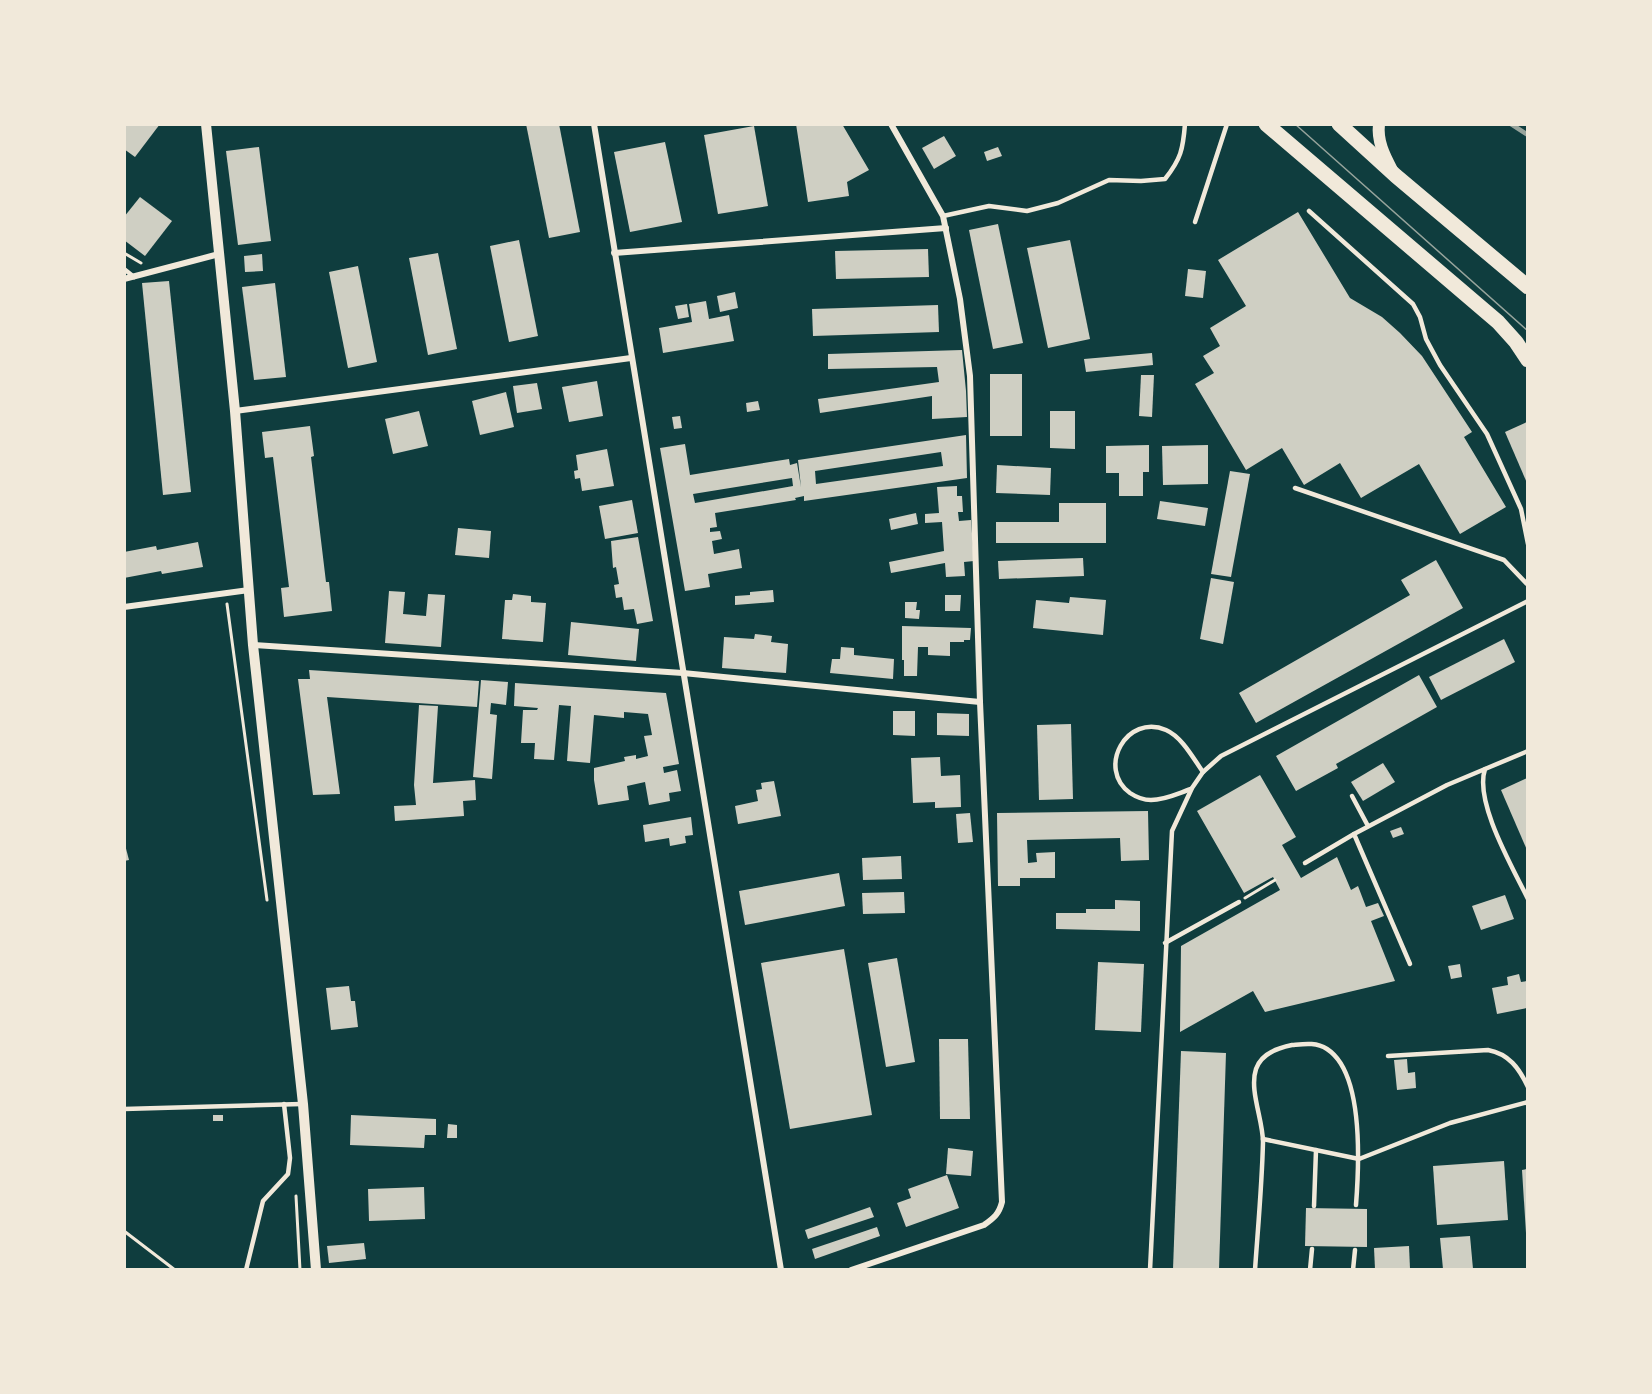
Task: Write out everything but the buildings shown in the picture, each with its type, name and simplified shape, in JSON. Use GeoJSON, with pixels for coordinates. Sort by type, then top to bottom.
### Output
{"type":"FeatureCollection","features":[{"type":"Feature","properties":{"kind":"main road"},"geometry":{"type":"LineString","coordinates":[[1266,124],[1498,322],[1516,342],[1527,360]]}},
{"type":"Feature","properties":{"kind":"main road"},"geometry":{"type":"LineString","coordinates":[[1339,124],[1396,176],[1527,287]]}},
{"type":"Feature","properties":{"kind":"main road"},"geometry":{"type":"LineString","coordinates":[[1379,124],[1378,133],[1382,149],[1396,176]]}},
{"type":"Feature","properties":{"kind":"street"},"geometry":{"type":"LineString","coordinates":[[594,124],[781,1269]]}},
{"type":"Feature","properties":{"kind":"street"},"geometry":{"type":"LineString","coordinates":[[851,1269],[984,1225],[995,1218],[1002,1202],[980,702],[970,376],[960,299],[943,216],[891,124]]}},
{"type":"Feature","properties":{"kind":"street"},"geometry":{"type":"LineString","coordinates":[[209,125],[253,645],[303,1104],[316,1269]]}},
{"type":"Feature","properties":{"kind":"street"},"geometry":{"type":"LineString","coordinates":[[614,253],[946,228]]}},
{"type":"Feature","properties":{"kind":"street"},"geometry":{"type":"LineString","coordinates":[[124,279],[219,254]]}},
{"type":"Feature","properties":{"kind":"street"},"geometry":{"type":"LineString","coordinates":[[235,411],[631,358]]}},
{"type":"Feature","properties":{"kind":"street"},"geometry":{"type":"LineString","coordinates":[[124,607],[249,590]]}},
{"type":"Feature","properties":{"kind":"street"},"geometry":{"type":"LineString","coordinates":[[253,645],[683,673],[980,702]]}},
{"type":"Feature","properties":{"kind":"lane"},"geometry":{"type":"LineString","coordinates":[[943,216],[988,206],[1027,211],[1058,203],[1109,180],[1165,179],[1175,167],[1183,151],[1185,124]]}},
{"type":"Feature","properties":{"kind":"lane"},"geometry":{"type":"LineString","coordinates":[[1195,222],[1227,124]]}},
{"type":"Feature","properties":{"kind":"lane"},"geometry":{"type":"LineString","coordinates":[[1309,211],[1413,304],[1420,317],[1426,339],[1440,365],[1487,434],[1521,509],[1527,544]]}},
{"type":"Feature","properties":{"kind":"lane"},"geometry":{"type":"LineString","coordinates":[[124,269],[134,277]]}},
{"type":"Feature","properties":{"kind":"lane"},"geometry":{"type":"LineString","coordinates":[[1295,488],[1504,560],[1527,584]]}},
{"type":"Feature","properties":{"kind":"lane"},"geometry":{"type":"LineString","coordinates":[[1527,579],[1527,584]]}},
{"type":"Feature","properties":{"kind":"lane"},"geometry":{"type":"LineString","coordinates":[[1150,1269],[1172,831],[1192,788],[1203,772],[1221,756],[1527,601]]}},
{"type":"Feature","properties":{"kind":"lane"},"geometry":{"type":"LineString","coordinates":[[1192,788],[1164,798],[1150,800],[1136,797],[1125,789],[1117,777],[1114,762],[1117,748],[1126,737],[1138,729],[1152,727],[1166,730],[1178,738],[1203,772]]}},
{"type":"Feature","properties":{"kind":"lane"},"geometry":{"type":"LineString","coordinates":[[1305,863],[1368,826],[1448,785],[1527,751]]}},
{"type":"Feature","properties":{"kind":"lane"},"geometry":{"type":"LineString","coordinates":[[1485,769],[1482,780],[1485,807],[1527,899]]}},
{"type":"Feature","properties":{"kind":"lane"},"geometry":{"type":"LineString","coordinates":[[1353,796],[1368,826]]}},
{"type":"Feature","properties":{"kind":"lane"},"geometry":{"type":"LineString","coordinates":[[1354,834],[1410,964]]}},
{"type":"Feature","properties":{"kind":"lane"},"geometry":{"type":"LineString","coordinates":[[1166,943],[1239,902]]}},
{"type":"Feature","properties":{"kind":"lane"},"geometry":{"type":"LineString","coordinates":[[1255,1269],[1263,1139],[1254,1081],[1256,1069],[1262,1058],[1270,1052],[1285,1046],[1315,1044],[1326,1048],[1338,1058],[1351,1086],[1359,1159],[1356,1205]]}},
{"type":"Feature","properties":{"kind":"lane"},"geometry":{"type":"LineString","coordinates":[[1388,1056],[1497,1051],[1515,1065],[1527,1087]]}},
{"type":"Feature","properties":{"kind":"lane"},"geometry":{"type":"LineString","coordinates":[[1263,1139],[1359,1159],[1450,1123],[1527,1102]]}},
{"type":"Feature","properties":{"kind":"lane"},"geometry":{"type":"LineString","coordinates":[[246,1269],[263,1201],[288,1174],[290,1158],[284,1104]]}},
{"type":"Feature","properties":{"kind":"lane"},"geometry":{"type":"LineString","coordinates":[[124,1108],[303,1104]]}},
{"type":"Feature","properties":{"kind":"lane"},"geometry":{"type":"LineString","coordinates":[[1314,1206],[1316,1150]]}},
{"type":"Feature","properties":{"kind":"lane"},"geometry":{"type":"LineString","coordinates":[[1310,1269],[1312,1249]]}},
{"type":"Feature","properties":{"kind":"lane"},"geometry":{"type":"LineString","coordinates":[[1353,1269],[1355,1250]]}},
{"type":"Feature","properties":{"kind":"path"},"geometry":{"type":"LineString","coordinates":[[124,253],[153,272]]}},
{"type":"Feature","properties":{"kind":"path"},"geometry":{"type":"LineString","coordinates":[[225,593],[267,907]]}},
{"type":"Feature","properties":{"kind":"path"},"geometry":{"type":"LineString","coordinates":[[1239,902],[1275,880]]}},
{"type":"Feature","properties":{"kind":"path"},"geometry":{"type":"LineString","coordinates":[[295,1186],[300,1269]]}},
{"type":"Feature","properties":{"kind":"path"},"geometry":{"type":"LineString","coordinates":[[124,1231],[175,1269]]}},
{"type":"Feature","properties":{"kind":"tram line"},"geometry":{"type":"LineString","coordinates":[[1295,124],[1528,331]]}},
{"type":"Feature","properties":{"kind":"railway"},"geometry":{"type":"LineString","coordinates":[[1511,124],[1528,135]]}}]}
